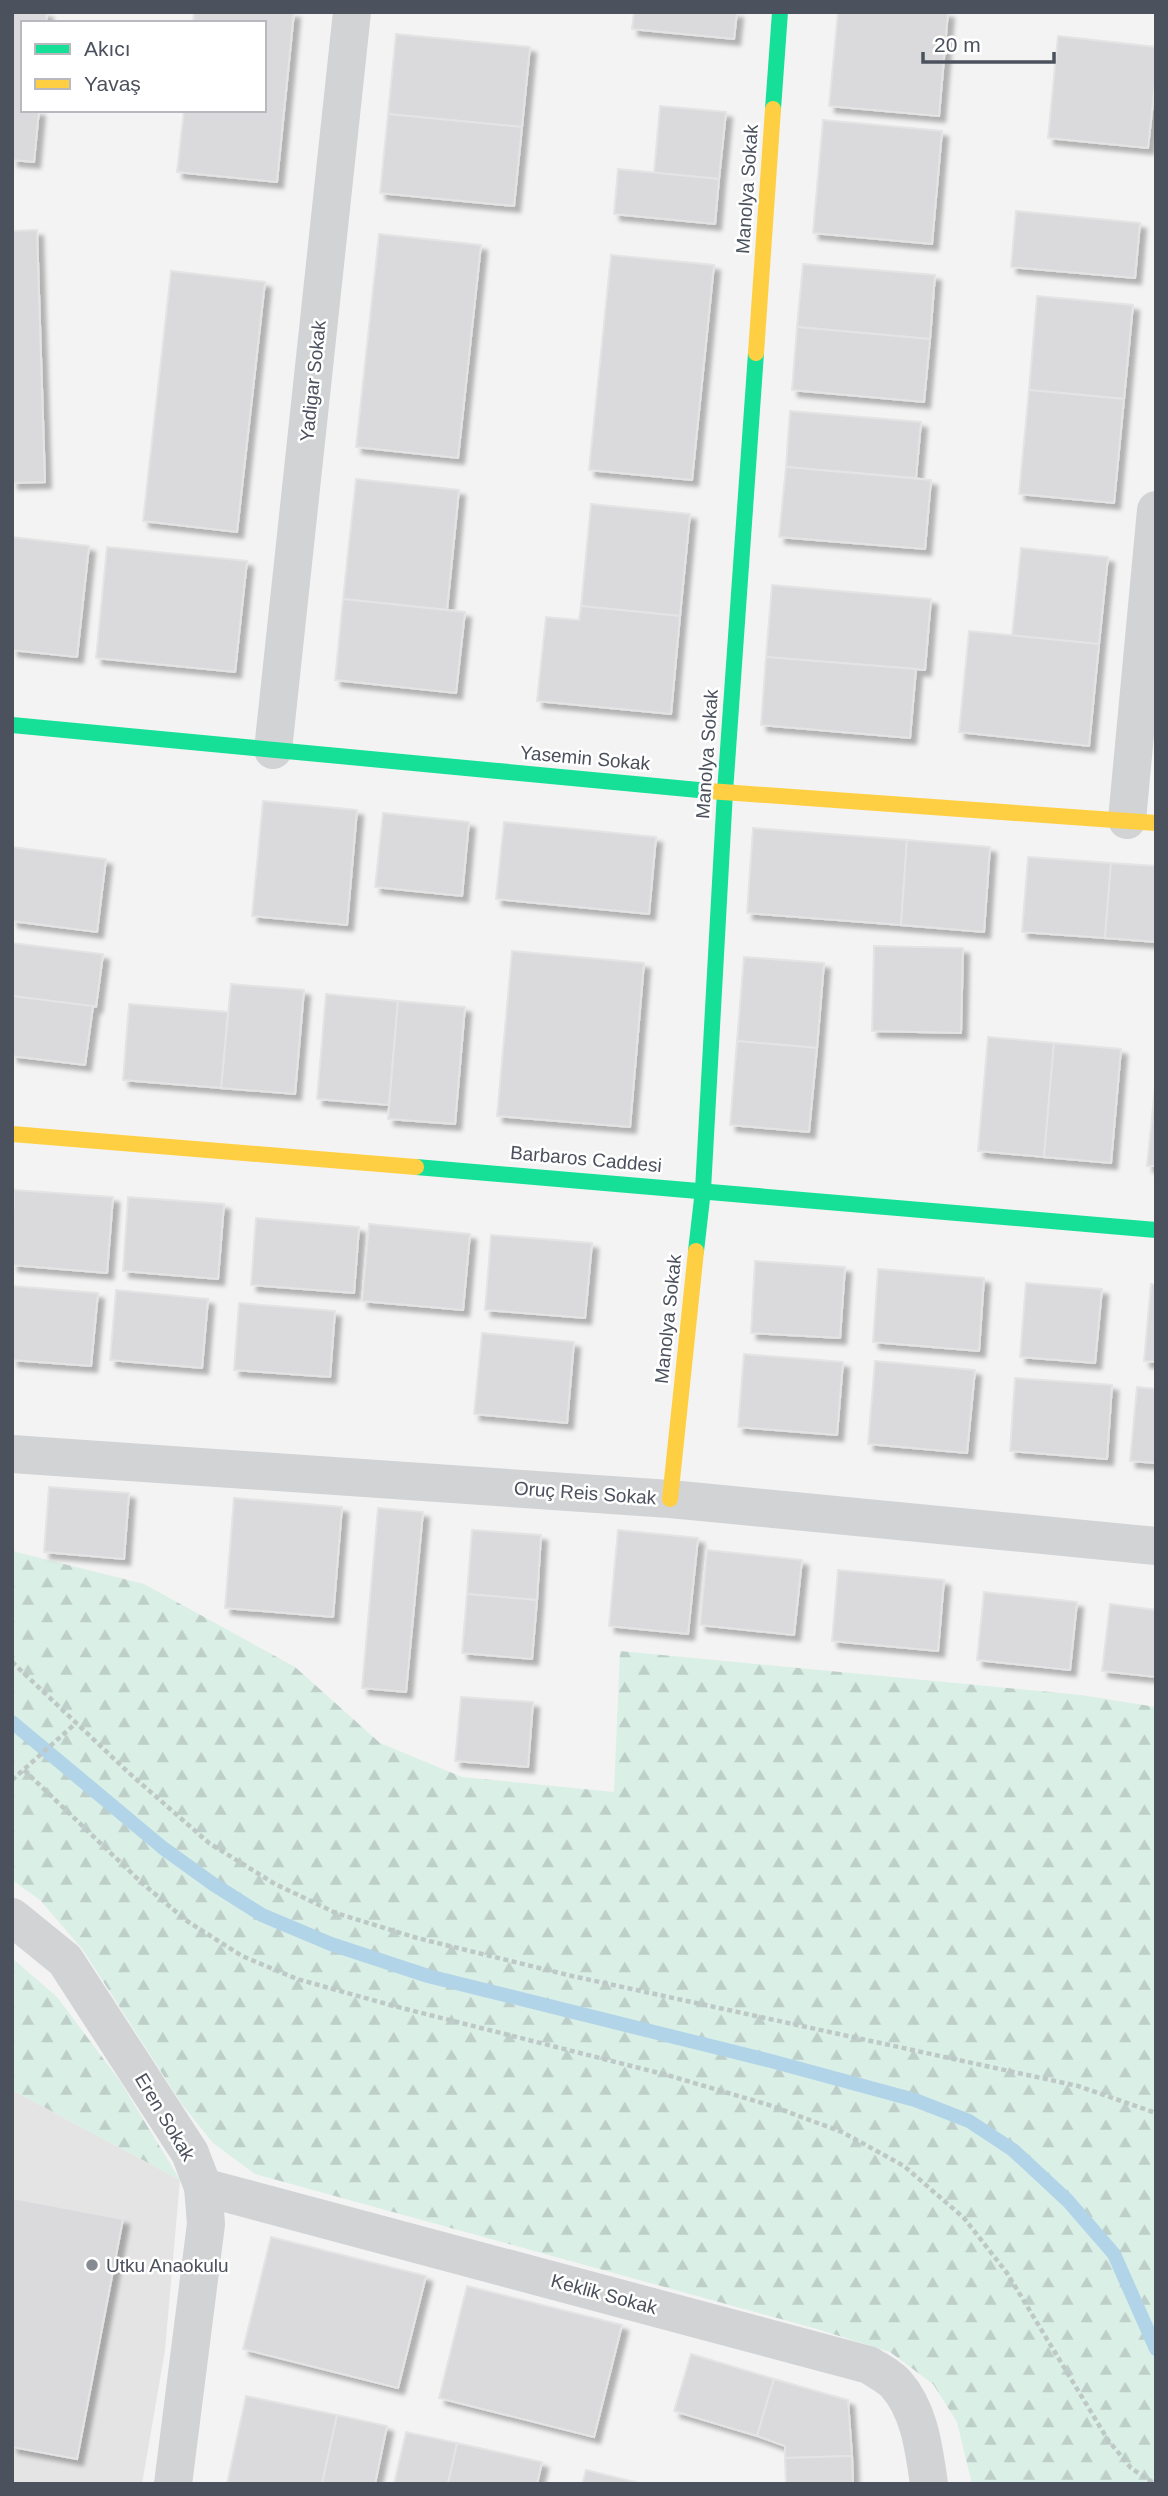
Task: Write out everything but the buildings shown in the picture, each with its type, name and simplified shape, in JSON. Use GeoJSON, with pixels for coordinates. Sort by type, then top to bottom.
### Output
{"type":"FeatureCollection","features":[{"type":"Feature","properties":{"kind":"street","name":"Yadigar Sokak"},"geometry":{"type":"LineString","coordinates":[[274,750],[352,12]]}},
{"type":"Feature","properties":{"kind":"street","name":"Manolya Sokak"},"geometry":{"type":"LineString","coordinates":[[670,1499],[703,1190],[725,792],[780,12]]}},
{"type":"Feature","properties":{"kind":"street"},"geometry":{"type":"LineString","coordinates":[[1141,821],[1156,510]]}},
{"type":"Feature","properties":{"kind":"street","name":"Yasemin Sokak"},"geometry":{"type":"LineString","coordinates":[[12,725],[725,792],[1141,821]]}},
{"type":"Feature","properties":{"kind":"street","name":"Barbaros Caddesi"},"geometry":{"type":"LineString","coordinates":[[12,1134],[1156,1230]]}},
{"type":"Feature","properties":{"kind":"street","name":"Oruç Reis Sokak"},"geometry":{"type":"LineString","coordinates":[[12,1454],[670,1499],[1156,1546]]}},
{"type":"Feature","properties":{"kind":"street","name":"Eren Sokak"},"geometry":{"type":"LineString","coordinates":[[12,1917],[65,1960],[190,2153],[203,2187],[206,2224],[173,2484]]}},
{"type":"Feature","properties":{"kind":"street","name":"Keklik Sokak"},"geometry":{"type":"LineString","coordinates":[[203,2187],[869,2365],[896,2384],[912,2410],[922,2440],[929,2484]]}},
{"type":"Feature","properties":{"kind":"path"},"geometry":{"type":"LineString","coordinates":[[12,1661],[129,1773],[209,1843],[275,1884],[336,1913],[416,1938],[572,1976],[1078,2086],[1156,2113]]}},
{"type":"Feature","properties":{"kind":"path"},"geometry":{"type":"LineString","coordinates":[[12,1780],[76,1723]]}},
{"type":"Feature","properties":{"kind":"path"},"geometry":{"type":"LineString","coordinates":[[23,1770],[142,1883],[187,1921],[242,1956],[309,1982],[667,2075],[769,2105],[842,2132],[904,2166],[964,2218],[1007,2273],[1108,2440],[1131,2468],[1155,2484]]}},
{"type":"Feature","properties":{"kind":"shaded area","name":"Utku Anaokulu"},"geometry":{"type":"Polygon","coordinates":[[[12,2090],[180,2180],[165,2350],[142,2484],[12,2484],[12,2090]]]}},
{"type":"Feature","properties":{"kind":"green space"},"geometry":{"type":"Polygon","coordinates":[[[12,1551],[144,1584],[295,1667],[380,1743],[462,1777],[614,1792],[620,1651],[1081,1695],[1156,1707],[1156,2484],[972,2484],[957,2422],[933,2384],[890,2352],[817,2329],[255,2174],[213,2143],[181,2103],[83,1950],[40,1900],[12,1880],[12,1551]]]}},
{"type":"Feature","properties":{"kind":"green space"},"geometry":{"type":"Polygon","coordinates":[[[12,1958],[57,1997],[120,2081],[180,2180],[12,2090],[12,1958]]]}},
{"type":"Feature","properties":{"kind":"waterway"},"geometry":{"type":"LineString","coordinates":[[12,1722],[163,1848],[213,1884],[262,1915],[331,1944],[428,1976],[771,2061],[915,2100],[969,2121],[1013,2150],[1068,2201],[1114,2254],[1156,2349]]}},
{"type":"Feature","properties":{"kind":"traffic: fast"},"geometry":{"type":"LineString","coordinates":[[773,109],[780,12]]}},
{"type":"Feature","properties":{"kind":"traffic: fast"},"geometry":{"type":"LineString","coordinates":[[696,1251],[703,1190],[725,792],[756,353]]}},
{"type":"Feature","properties":{"kind":"traffic: fast"},"geometry":{"type":"LineString","coordinates":[[12,725],[709,791]]}},
{"type":"Feature","properties":{"kind":"traffic: fast"},"geometry":{"type":"LineString","coordinates":[[416,1167],[1156,1230]]}},
{"type":"Feature","properties":{"kind":"traffic: slow"},"geometry":{"type":"LineString","coordinates":[[756,353],[773,109]]}},
{"type":"Feature","properties":{"kind":"traffic: slow"},"geometry":{"type":"LineString","coordinates":[[709,791],[1156,823]]}},
{"type":"Feature","properties":{"kind":"traffic: slow"},"geometry":{"type":"LineString","coordinates":[[12,1134],[416,1167]]}},
{"type":"Feature","properties":{"kind":"traffic: slow"},"geometry":{"type":"LineString","coordinates":[[670,1499],[696,1251]]}},
{"type":"Feature","properties":{"kind":"place","name":"Utku Anaokulu"},"geometry":{"type":"Point","coordinates":[92,2265]}}]}
